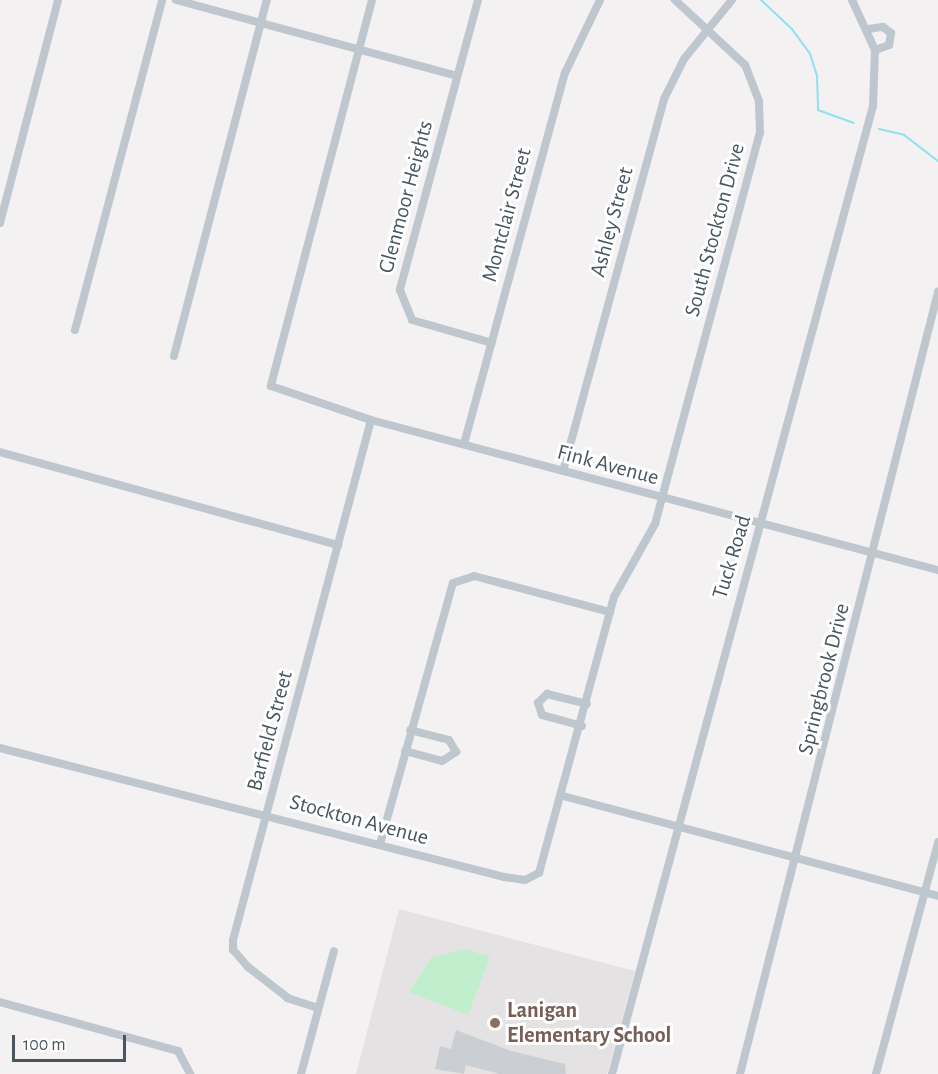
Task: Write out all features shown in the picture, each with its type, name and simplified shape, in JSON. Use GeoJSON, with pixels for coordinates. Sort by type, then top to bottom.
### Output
{"type":"FeatureCollection","features":[{"type":"Feature","properties":{"kind":"street"},"geometry":{"type":"LineString","coordinates":[[0,223],[58,0]]}},
{"type":"Feature","properties":{"kind":"street"},"geometry":{"type":"LineString","coordinates":[[75,330],[162,0]]}},
{"type":"Feature","properties":{"kind":"street"},"geometry":{"type":"LineString","coordinates":[[176,0],[458,76]]}},
{"type":"Feature","properties":{"kind":"street"},"geometry":{"type":"LineString","coordinates":[[174,356],[267,0]]}},
{"type":"Feature","properties":{"kind":"street"},"geometry":{"type":"LineString","coordinates":[[359,49],[372,0]]}},
{"type":"Feature","properties":{"kind":"street","name":"Glenmoor Heights"},"geometry":{"type":"LineString","coordinates":[[477,0],[402,280],[401,300],[412,320],[492,343]]}},
{"type":"Feature","properties":{"kind":"street","name":"Montclair Street"},"geometry":{"type":"LineString","coordinates":[[465,444],[565,73],[600,0]]}},
{"type":"Feature","properties":{"kind":"street","name":"South Stockton Drive"},"geometry":{"type":"LineString","coordinates":[[535,877],[543,868],[610,612],[621,580],[655,524],[760,124],[752,77],[734,52],[675,0]]}},
{"type":"Feature","properties":{"kind":"street","name":"Ashley Street"},"geometry":{"type":"LineString","coordinates":[[563,471],[660,110],[678,68],[732,0]]}},
{"type":"Feature","properties":{"kind":"street","name":"Tuck Road"},"geometry":{"type":"LineString","coordinates":[[612,1074],[873,106],[875,50],[868,29],[852,0]]}},
{"type":"Feature","properties":{"kind":"street"},"geometry":{"type":"LineString","coordinates":[[868,29],[883,27],[891,33],[889,45],[875,50]]}},
{"type":"Feature","properties":{"kind":"street","name":"Fink Avenue"},"geometry":{"type":"LineString","coordinates":[[359,49],[271,386],[371,420],[938,570]]}},
{"type":"Feature","properties":{"kind":"street","name":"Springbrook Drive"},"geometry":{"type":"LineString","coordinates":[[740,1074],[797,858],[938,292]]}},
{"type":"Feature","properties":{"kind":"street","name":"Barfield Street"},"geometry":{"type":"LineString","coordinates":[[318,1008],[288,998],[233,950],[371,420]]}},
{"type":"Feature","properties":{"kind":"street"},"geometry":{"type":"LineString","coordinates":[[0,452],[338,545]]}},
{"type":"Feature","properties":{"kind":"street"},"geometry":{"type":"LineString","coordinates":[[380,844],[410,730],[453,583],[474,576],[610,612]]}},
{"type":"Feature","properties":{"kind":"street"},"geometry":{"type":"LineString","coordinates":[[582,726],[542,714],[538,703],[547,694],[587,704]]}},
{"type":"Feature","properties":{"kind":"street"},"geometry":{"type":"LineString","coordinates":[[405,751],[442,761],[456,752],[449,740],[410,730]]}},
{"type":"Feature","properties":{"kind":"street","name":"Stockton Avenue"},"geometry":{"type":"LineString","coordinates":[[0,748],[197,802],[267,814],[504,877],[535,877]]}},
{"type":"Feature","properties":{"kind":"street"},"geometry":{"type":"LineString","coordinates":[[563,796],[938,896]]}},
{"type":"Feature","properties":{"kind":"street"},"geometry":{"type":"LineString","coordinates":[[876,1074],[938,842]]}},
{"type":"Feature","properties":{"kind":"street"},"geometry":{"type":"LineString","coordinates":[[302,1074],[334,951]]}},
{"type":"Feature","properties":{"kind":"street"},"geometry":{"type":"LineString","coordinates":[[0,1002],[158,1044],[185,1058],[190,1074]]}},
{"type":"Feature","properties":{"kind":"shaded area","name":"Lanigan Elementary School"},"geometry":{"type":"Polygon","coordinates":[[[399,909],[635,971],[607,1074],[356,1074],[399,909]]]}},
{"type":"Feature","properties":{"kind":"green space"},"geometry":{"type":"Polygon","coordinates":[[[465,949],[490,957],[468,1015],[409,992],[431,958],[465,949]]]}},
{"type":"Feature","properties":{"kind":"building","name":"Lanigan Elementary School"},"geometry":{"type":"Polygon","coordinates":[[[456,1030],[511,1051],[565,1064],[566,1074],[500,1074],[466,1065],[464,1074],[435,1069],[440,1046],[451,1049],[456,1030]]]}},
{"type":"Feature","properties":{"kind":"waterway"},"geometry":{"type":"LineString","coordinates":[[761,0],[792,29],[810,54],[817,76],[818,110],[854,123]]}},
{"type":"Feature","properties":{"kind":"waterway"},"geometry":{"type":"LineString","coordinates":[[879,129],[904,135],[938,161]]}},
{"type":"Feature","properties":{"kind":"place","name":"Lanigan Elementary School"},"geometry":{"type":"Point","coordinates":[495,1023]}}]}
